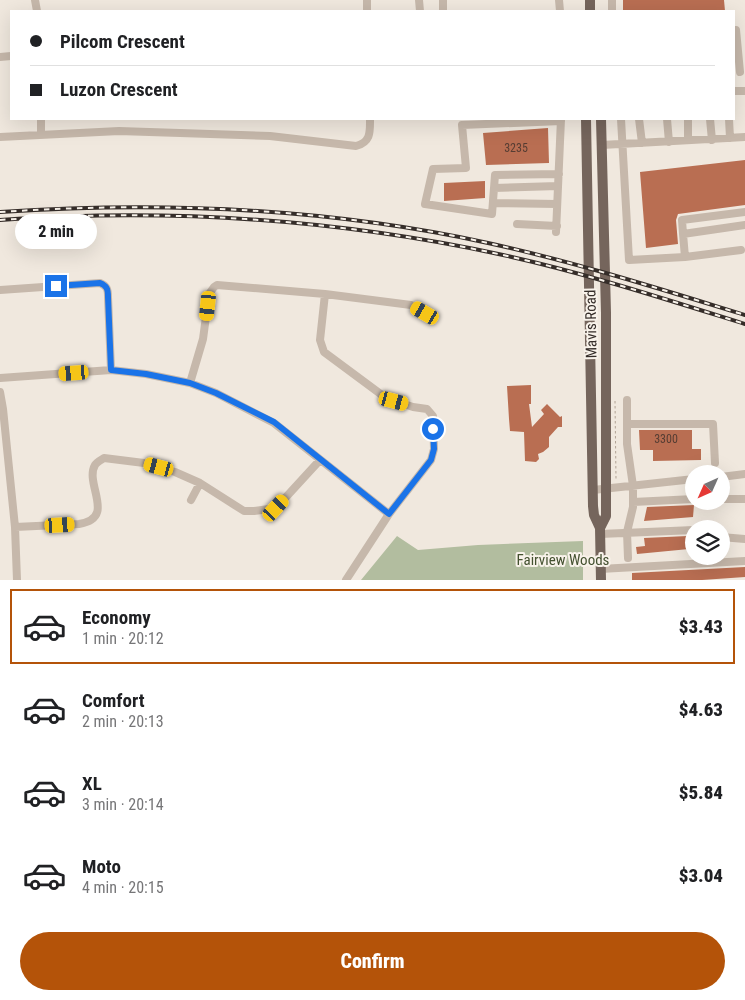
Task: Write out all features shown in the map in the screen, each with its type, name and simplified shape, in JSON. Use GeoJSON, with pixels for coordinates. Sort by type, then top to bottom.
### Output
{"type":"FeatureCollection","features":[{"type":"Feature","properties":{"kind":"main road","name":"Mavis Road"},"geometry":{"type":"LineString","coordinates":[[586,120],[593,490],[594,515],[600,531],[600,580]]}},
{"type":"Feature","properties":{"kind":"main road","name":"Mavis Road"},"geometry":{"type":"LineString","coordinates":[[600,531],[606,516],[606,313],[601,120]]}},
{"type":"Feature","properties":{"kind":"street"},"geometry":{"type":"LineString","coordinates":[[735,30],[740,72]]}},
{"type":"Feature","properties":{"kind":"street"},"geometry":{"type":"LineString","coordinates":[[41,120],[41,134]]}},
{"type":"Feature","properties":{"kind":"street"},"geometry":{"type":"LineString","coordinates":[[0,137],[106,131],[270,136],[356,146],[365,143],[369,137],[370,120]]}},
{"type":"Feature","properties":{"kind":"street"},"geometry":{"type":"LineString","coordinates":[[517,224],[556,229],[558,204],[561,120],[462,126],[466,168],[433,169],[425,204],[492,214],[496,175],[559,174]]}},
{"type":"Feature","properties":{"kind":"street"},"geometry":{"type":"LineString","coordinates":[[621,120],[629,260],[685,257],[741,250]]}},
{"type":"Feature","properties":{"kind":"street"},"geometry":{"type":"LineString","coordinates":[[639,120],[642,143]]}},
{"type":"Feature","properties":{"kind":"street"},"geometry":{"type":"LineString","coordinates":[[667,120],[669,142]]}},
{"type":"Feature","properties":{"kind":"street"},"geometry":{"type":"LineString","coordinates":[[688,120],[688,140]]}},
{"type":"Feature","properties":{"kind":"street"},"geometry":{"type":"LineString","coordinates":[[710,120],[712,140]]}},
{"type":"Feature","properties":{"kind":"street"},"geometry":{"type":"LineString","coordinates":[[729,120],[730,138]]}},
{"type":"Feature","properties":{"kind":"street"},"geometry":{"type":"LineString","coordinates":[[602,145],[745,137]]}},
{"type":"Feature","properties":{"kind":"street"},"geometry":{"type":"LineString","coordinates":[[494,188],[558,186]]}},
{"type":"Feature","properties":{"kind":"street"},"geometry":{"type":"LineString","coordinates":[[493,203],[558,204]]}},
{"type":"Feature","properties":{"kind":"street"},"geometry":{"type":"LineString","coordinates":[[685,257],[682,220],[745,212]]}},
{"type":"Feature","properties":{"kind":"street"},"geometry":{"type":"LineString","coordinates":[[683,234],[745,225]]}},
{"type":"Feature","properties":{"kind":"street"},"geometry":{"type":"LineString","coordinates":[[0,290],[100,283],[105,286],[108,290],[111,370]]}},
{"type":"Feature","properties":{"kind":"street"},"geometry":{"type":"LineString","coordinates":[[190,383],[204,339],[207,300],[214,287],[220,285],[325,294],[411,305],[425,313]]}},
{"type":"Feature","properties":{"kind":"street"},"geometry":{"type":"LineString","coordinates":[[325,294],[320,340],[324,352],[386,398],[427,409],[433,416],[434,449],[431,460],[389,514],[346,580]]}},
{"type":"Feature","properties":{"kind":"street"},"geometry":{"type":"LineString","coordinates":[[0,378],[111,370],[146,374],[190,383],[216,393],[274,422],[389,514]]}},
{"type":"Feature","properties":{"kind":"street"},"geometry":{"type":"LineString","coordinates":[[0,392],[15,527],[18,580]]}},
{"type":"Feature","properties":{"kind":"street"},"geometry":{"type":"LineString","coordinates":[[627,400],[627,444],[633,486],[633,502],[627,532],[628,558]]}},
{"type":"Feature","properties":{"kind":"street"},"geometry":{"type":"LineString","coordinates":[[626,424],[713,424],[715,463]]}},
{"type":"Feature","properties":{"kind":"street"},"geometry":{"type":"LineString","coordinates":[[15,527],[79,524],[94,519],[97,514],[97,507],[93,471],[96,465],[104,458],[144,463],[175,472],[200,483],[244,511],[276,508],[320,460]]}},
{"type":"Feature","properties":{"kind":"street"},"geometry":{"type":"LineString","coordinates":[[730,475],[745,474]]}},
{"type":"Feature","properties":{"kind":"street"},"geometry":{"type":"LineString","coordinates":[[593,490],[685,481]]}},
{"type":"Feature","properties":{"kind":"street"},"geometry":{"type":"LineString","coordinates":[[191,500],[200,483]]}},
{"type":"Feature","properties":{"kind":"street"},"geometry":{"type":"LineString","coordinates":[[633,502],[685,499]]}},
{"type":"Feature","properties":{"kind":"street"},"geometry":{"type":"LineString","coordinates":[[730,499],[745,499]]}},
{"type":"Feature","properties":{"kind":"street"},"geometry":{"type":"LineString","coordinates":[[600,531],[685,530]]}},
{"type":"Feature","properties":{"kind":"street"},"geometry":{"type":"LineString","coordinates":[[730,538],[745,539]]}},
{"type":"Feature","properties":{"kind":"street"},"geometry":{"type":"LineString","coordinates":[[600,569],[745,561]]}},
{"type":"Feature","properties":{"kind":"path"},"geometry":{"type":"LineString","coordinates":[[615,393],[616,480]]}},
{"type":"Feature","properties":{"kind":"green space","name":"Fairview Woods"},"geometry":{"type":"Polygon","coordinates":[[[397,536],[418,550],[478,545],[583,541],[583,580],[361,580],[397,536]]]}},
{"type":"Feature","properties":{"kind":"building"},"geometry":{"type":"Polygon","coordinates":[[[623,0],[724,0],[725,10],[623,10],[623,0]]]}},
{"type":"Feature","properties":{"kind":"building"},"geometry":{"type":"Polygon","coordinates":[[[548,128],[549,163],[486,165],[483,133],[548,128]]]}},
{"type":"Feature","properties":{"kind":"building"},"geometry":{"type":"Polygon","coordinates":[[[745,160],[745,205],[678,214],[676,220],[678,244],[646,248],[640,172],[745,160]]]}},
{"type":"Feature","properties":{"kind":"building"},"geometry":{"type":"Polygon","coordinates":[[[485,181],[485,198],[444,201],[444,183],[485,181]]]}},
{"type":"Feature","properties":{"kind":"building"},"geometry":{"type":"Polygon","coordinates":[[[531,385],[531,404],[529,404],[532,427],[544,414],[541,410],[547,404],[560,417],[562,416],[562,427],[558,427],[549,437],[549,447],[538,454],[539,459],[536,462],[525,461],[524,432],[510,431],[509,419],[507,386],[531,385]]]}},
{"type":"Feature","properties":{"kind":"building"},"geometry":{"type":"Polygon","coordinates":[[[639,430],[692,430],[692,449],[701,449],[701,460],[653,461],[653,450],[640,450],[639,430]]]}},
{"type":"Feature","properties":{"kind":"building"},"geometry":{"type":"Polygon","coordinates":[[[685,505],[685,510],[694,510],[693,517],[644,521],[647,507],[685,505]]]}},
{"type":"Feature","properties":{"kind":"building"},"geometry":{"type":"Polygon","coordinates":[[[685,536],[685,549],[637,554],[636,547],[645,546],[644,538],[685,536]]]}},
{"type":"Feature","properties":{"kind":"building"},"geometry":{"type":"Polygon","coordinates":[[[745,567],[745,577],[702,580],[632,580],[632,573],[745,567]]]}},
{"type":"Feature","properties":{"kind":"railway"},"geometry":{"type":"LineString","coordinates":[[0,212],[123,207],[184,208],[245,210],[367,222],[428,231],[521,250],[617,276],[745,315]]}},
{"type":"Feature","properties":{"kind":"railway"},"geometry":{"type":"LineString","coordinates":[[0,220],[127,215],[190,216],[315,225],[378,233],[441,243],[534,262],[625,287],[745,324]]}},
{"type":"Feature","properties":{"kind":"route"},"geometry":{"type":"LineString","coordinates":[[56,286],[100,283],[108,290],[111,370],[171,378],[190,383],[216,393],[274,422],[389,514],[431,460],[434,449],[433,429]]}}]}
